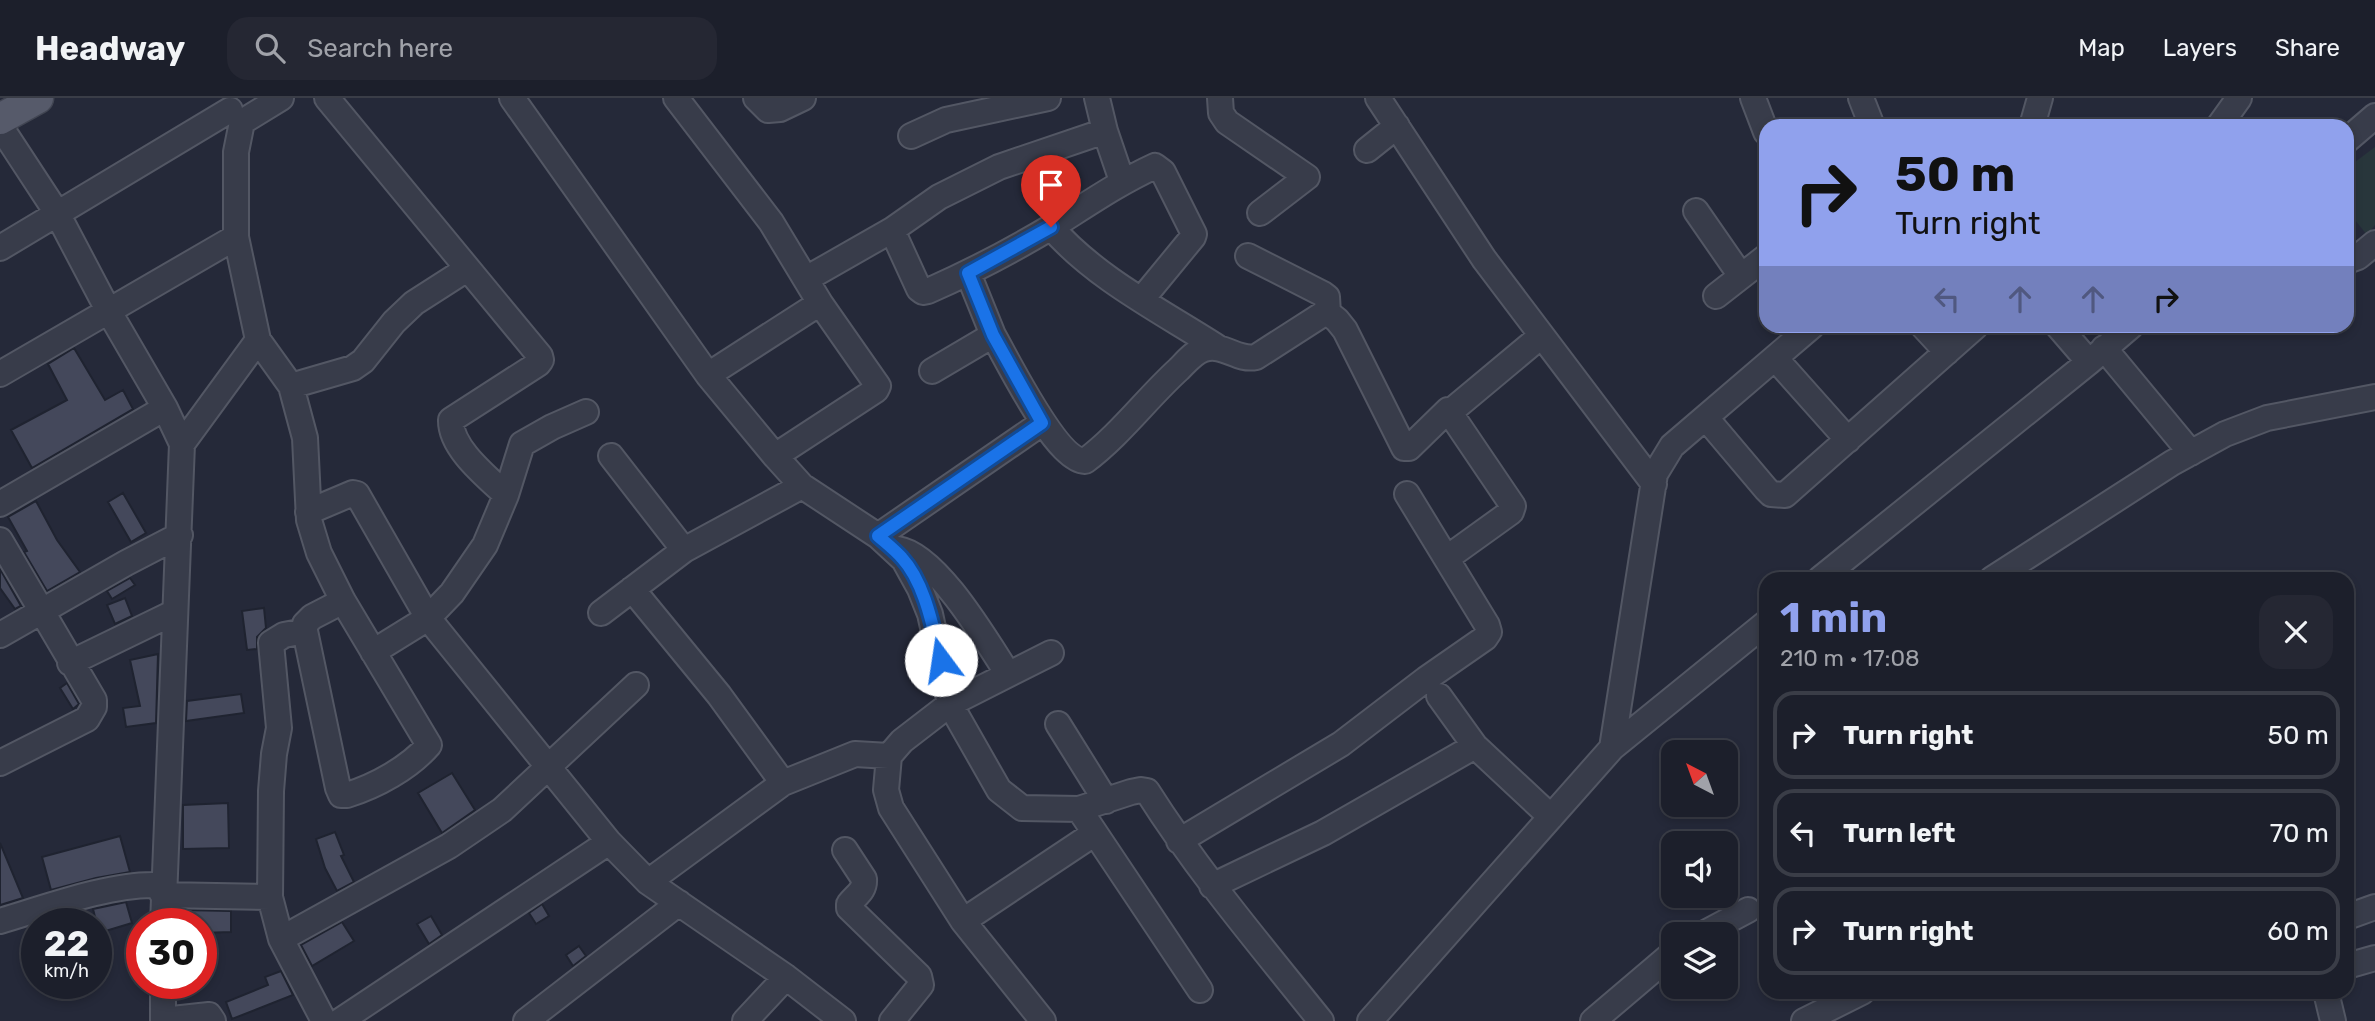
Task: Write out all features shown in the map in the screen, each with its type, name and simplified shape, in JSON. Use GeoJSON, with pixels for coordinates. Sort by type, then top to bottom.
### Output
{"type":"FeatureCollection","features":[{"type":"Feature","properties":{"kind":"main road"},"geometry":{"type":"LineString","coordinates":[[0,119],[38,98]]}},
{"type":"Feature","properties":{"kind":"street"},"geometry":{"type":"LineString","coordinates":[[281,98],[242,122],[236,152],[236,237],[258,340],[291,386],[305,438],[308,512],[319,553],[343,601],[429,746],[412,761],[381,780],[358,792],[341,795],[305,624],[312,617],[343,601]]}},
{"type":"Feature","properties":{"kind":"street"},"geometry":{"type":"LineString","coordinates":[[327,98],[540,356],[541,360],[451,420],[451,427],[467,458],[506,495]]}},
{"type":"Feature","properties":{"kind":"street"},"geometry":{"type":"LineString","coordinates":[[512,98],[708,374],[775,456],[803,486],[885,542],[904,560],[925,602],[950,704],[999,790],[1022,808],[1079,809],[1140,790],[1147,792],[1212,886],[1321,1021]]}},
{"type":"Feature","properties":{"kind":"street"},"geometry":{"type":"LineString","coordinates":[[676,98],[771,222],[820,303],[878,386],[876,390],[775,456]]}},
{"type":"Feature","properties":{"kind":"street"},"geometry":{"type":"LineString","coordinates":[[756,98],[768,110],[780,109],[803,98]]}},
{"type":"Feature","properties":{"kind":"street"},"geometry":{"type":"LineString","coordinates":[[911,136],[946,121],[1048,98]]}},
{"type":"Feature","properties":{"kind":"street"},"geometry":{"type":"LineString","coordinates":[[1097,98],[1122,181]]}},
{"type":"Feature","properties":{"kind":"street"},"geometry":{"type":"LineString","coordinates":[[1220,98],[1221,113],[1227,122],[1307,177],[1260,213]]}},
{"type":"Feature","properties":{"kind":"street"},"geometry":{"type":"LineString","coordinates":[[1378,98],[1484,259],[1654,484]]}},
{"type":"Feature","properties":{"kind":"street"},"geometry":{"type":"LineString","coordinates":[[1753,98],[1761,119]]}},
{"type":"Feature","properties":{"kind":"street"},"geometry":{"type":"LineString","coordinates":[[1861,98],[1869,119]]}},
{"type":"Feature","properties":{"kind":"street"},"geometry":{"type":"LineString","coordinates":[[2034,119],[2040,98]]}},
{"type":"Feature","properties":{"kind":"street"},"geometry":{"type":"LineString","coordinates":[[2224,119],[2239,98]]}},
{"type":"Feature","properties":{"kind":"street"},"geometry":{"type":"LineString","coordinates":[[0,248],[230,110]]}},
{"type":"Feature","properties":{"kind":"street"},"geometry":{"type":"LineString","coordinates":[[2354,134],[2375,116]]}},
{"type":"Feature","properties":{"kind":"street"},"geometry":{"type":"LineString","coordinates":[[0,126],[57,213],[108,310],[166,408],[182,444],[163,908]]}},
{"type":"Feature","properties":{"kind":"street"},"geometry":{"type":"LineString","coordinates":[[1367,150],[1397,126]]}},
{"type":"Feature","properties":{"kind":"street"},"geometry":{"type":"LineString","coordinates":[[806,279],[892,230],[939,197],[999,167],[1105,131]]}},
{"type":"Feature","properties":{"kind":"street"},"geometry":{"type":"LineString","coordinates":[[892,230],[919,289],[923,292],[968,273],[1051,227],[1122,181],[1155,166],[1160,168],[1194,237],[1142,299]]}},
{"type":"Feature","properties":{"kind":"street"},"geometry":{"type":"LineString","coordinates":[[1696,211],[1741,276]]}},
{"type":"Feature","properties":{"kind":"street"},"geometry":{"type":"LineString","coordinates":[[1051,227],[1070,248],[1142,299],[1217,347],[1247,359],[1256,357],[1328,313]]}},
{"type":"Feature","properties":{"kind":"street"},"geometry":{"type":"LineString","coordinates":[[0,374],[236,237]]}},
{"type":"Feature","properties":{"kind":"street"},"geometry":{"type":"LineString","coordinates":[[2354,258],[2375,243]]}},
{"type":"Feature","properties":{"kind":"street"},"geometry":{"type":"LineString","coordinates":[[1248,256],[1327,297],[1328,313],[1345,330],[1404,448],[1409,448],[1442,413],[1448,410],[1450,412],[1541,336]]}},
{"type":"Feature","properties":{"kind":"street"},"geometry":{"type":"LineString","coordinates":[[1716,296],[1759,262]]}},
{"type":"Feature","properties":{"kind":"street"},"geometry":{"type":"LineString","coordinates":[[291,386],[353,368],[414,303],[467,269]]}},
{"type":"Feature","properties":{"kind":"street"},"geometry":{"type":"LineString","coordinates":[[968,273],[993,335],[1042,423],[1078,461],[1085,461],[1108,442],[1195,354],[1217,347]]}},
{"type":"Feature","properties":{"kind":"street"},"geometry":{"type":"LineString","coordinates":[[708,374],[820,303]]}},
{"type":"Feature","properties":{"kind":"street"},"geometry":{"type":"LineString","coordinates":[[1612,748],[1655,474],[1660,462],[1672,446],[1804,333]]}},
{"type":"Feature","properties":{"kind":"street"},"geometry":{"type":"LineString","coordinates":[[1929,333],[1947,352]]}},
{"type":"Feature","properties":{"kind":"street"},"geometry":{"type":"LineString","coordinates":[[1706,418],[1771,494],[1785,495],[1968,333]]}},
{"type":"Feature","properties":{"kind":"street"},"geometry":{"type":"LineString","coordinates":[[2068,333],[2097,355],[2191,453]]}},
{"type":"Feature","properties":{"kind":"street"},"geometry":{"type":"LineString","coordinates":[[1829,572],[2122,333]]}},
{"type":"Feature","properties":{"kind":"street"},"geometry":{"type":"LineString","coordinates":[[932,371],[993,335]]}},
{"type":"Feature","properties":{"kind":"street"},"geometry":{"type":"LineString","coordinates":[[182,444],[258,340]]}},
{"type":"Feature","properties":{"kind":"street"},"geometry":{"type":"LineString","coordinates":[[1775,358],[1848,440]]}},
{"type":"Feature","properties":{"kind":"street"},"geometry":{"type":"LineString","coordinates":[[2003,572],[2225,434],[2267,418],[2375,397]]}},
{"type":"Feature","properties":{"kind":"street"},"geometry":{"type":"LineString","coordinates":[[0,504],[166,408]]}},
{"type":"Feature","properties":{"kind":"street"},"geometry":{"type":"LineString","coordinates":[[373,652],[428,618],[452,593],[485,545],[506,495],[522,444],[586,412]]}},
{"type":"Feature","properties":{"kind":"street"},"geometry":{"type":"LineString","coordinates":[[1447,558],[1514,509],[1450,412]]}},
{"type":"Feature","properties":{"kind":"street"},"geometry":{"type":"LineString","coordinates":[[885,542],[1042,423]]}},
{"type":"Feature","properties":{"kind":"street"},"geometry":{"type":"LineString","coordinates":[[611,456],[684,550]]}},
{"type":"Feature","properties":{"kind":"street"},"geometry":{"type":"LineString","coordinates":[[601,613],[684,550],[803,486]]}},
{"type":"Feature","properties":{"kind":"street"},"geometry":{"type":"LineString","coordinates":[[308,512],[353,493],[357,494],[428,618],[547,769],[609,842],[648,882],[786,977],[843,1021]]}},
{"type":"Feature","properties":{"kind":"street"},"geometry":{"type":"LineString","coordinates":[[1179,841],[1341,744],[1426,678],[1485,638],[1489,632],[1407,494]]}},
{"type":"Feature","properties":{"kind":"street"},"geometry":{"type":"LineString","coordinates":[[0,635],[180,535]]}},
{"type":"Feature","properties":{"kind":"street"},"geometry":{"type":"LineString","coordinates":[[0,540],[94,700],[87,719],[0,763]]}},
{"type":"Feature","properties":{"kind":"street"},"geometry":{"type":"LineString","coordinates":[[885,542],[908,551],[927,564],[968,615],[1008,674]]}},
{"type":"Feature","properties":{"kind":"street"},"geometry":{"type":"LineString","coordinates":[[632,589],[719,695],[783,783]]}},
{"type":"Feature","properties":{"kind":"street"},"geometry":{"type":"LineString","coordinates":[[70,663],[175,612]]}},
{"type":"Feature","properties":{"kind":"street"},"geometry":{"type":"LineString","coordinates":[[1372,1020],[1612,748],[1759,629]]}},
{"type":"Feature","properties":{"kind":"street"},"geometry":{"type":"LineString","coordinates":[[305,631],[278,638],[270,647],[279,728],[271,791],[270,897],[281,939],[324,1021]]}},
{"type":"Feature","properties":{"kind":"street"},"geometry":{"type":"LineString","coordinates":[[1042,1021],[963,921],[891,808],[886,790],[889,756],[902,741],[950,704],[1051,653]]}},
{"type":"Feature","properties":{"kind":"street"},"geometry":{"type":"LineString","coordinates":[[281,939],[449,846],[502,810],[636,685]]}},
{"type":"Feature","properties":{"kind":"street"},"geometry":{"type":"LineString","coordinates":[[1439,696],[1475,746],[1551,817]]}},
{"type":"Feature","properties":{"kind":"street"},"geometry":{"type":"LineString","coordinates":[[1058,724],[1106,801]]}},
{"type":"Feature","properties":{"kind":"street"},"geometry":{"type":"LineString","coordinates":[[1212,886],[1323,833],[1475,746]]}},
{"type":"Feature","properties":{"kind":"street"},"geometry":{"type":"LineString","coordinates":[[648,882],[783,783],[855,754],[889,756]]}},
{"type":"Feature","properties":{"kind":"street"},"geometry":{"type":"LineString","coordinates":[[1079,809],[1200,990]]}},
{"type":"Feature","properties":{"kind":"street"},"geometry":{"type":"LineString","coordinates":[[963,921],[1095,833]]}},
{"type":"Feature","properties":{"kind":"street"},"geometry":{"type":"LineString","coordinates":[[340,1021],[609,842]]}},
{"type":"Feature","properties":{"kind":"street"},"geometry":{"type":"LineString","coordinates":[[845,850],[864,879],[863,889],[849,904],[849,908],[919,976],[921,985],[892,1021]]}},
{"type":"Feature","properties":{"kind":"street"},"geometry":{"type":"LineString","coordinates":[[0,921],[64,901],[141,884],[157,886],[163,895]]}},
{"type":"Feature","properties":{"kind":"street"},"geometry":{"type":"LineString","coordinates":[[163,895],[270,897]]}},
{"type":"Feature","properties":{"kind":"street"},"geometry":{"type":"LineString","coordinates":[[526,1021],[679,903]]}},
{"type":"Feature","properties":{"kind":"street"},"geometry":{"type":"LineString","coordinates":[[2354,914],[2375,907]]}},
{"type":"Feature","properties":{"kind":"street"},"geometry":{"type":"LineString","coordinates":[[1725,922],[1748,909]]}},
{"type":"Feature","properties":{"kind":"street"},"geometry":{"type":"LineString","coordinates":[[2354,964],[2375,958]]}},
{"type":"Feature","properties":{"kind":"street"},"geometry":{"type":"LineString","coordinates":[[1593,1021],[1661,963]]}},
{"type":"Feature","properties":{"kind":"street"},"geometry":{"type":"LineString","coordinates":[[746,1021],[786,977]]}},
{"type":"Feature","properties":{"kind":"street"},"geometry":{"type":"LineString","coordinates":[[163,999],[163,1021],[209,1015],[213,1021]]}},
{"type":"Feature","properties":{"kind":"street"},"geometry":{"type":"LineString","coordinates":[[1804,1021],[1848,999]]}},
{"type":"Feature","properties":{"kind":"street"},"geometry":{"type":"LineString","coordinates":[[2328,999],[2333,1021]]}},
{"type":"Feature","properties":{"kind":"shaded area"},"geometry":{"type":"Polygon","coordinates":[[[2375,147],[2375,225],[2367,235],[2354,219],[2354,163],[2375,147]]]}},
{"type":"Feature","properties":{"kind":"building"},"geometry":{"type":"Polygon","coordinates":[[[74,348],[105,400],[123,390],[133,409],[32,468],[11,430],[67,400],[48,364],[74,348]]]}},
{"type":"Feature","properties":{"kind":"building"},"geometry":{"type":"Polygon","coordinates":[[[123,493],[146,533],[131,542],[108,502],[123,493]]]}},
{"type":"Feature","properties":{"kind":"building"},"geometry":{"type":"Polygon","coordinates":[[[36,501],[57,540],[80,572],[47,591],[24,552],[27,551],[8,517],[36,501]]]}},
{"type":"Feature","properties":{"kind":"building"},"geometry":{"type":"Polygon","coordinates":[[[0,569],[21,606],[15,609],[0,588],[0,569]]]}},
{"type":"Feature","properties":{"kind":"building"},"geometry":{"type":"Polygon","coordinates":[[[130,578],[135,585],[112,599],[107,591],[130,578]]]}},
{"type":"Feature","properties":{"kind":"building"},"geometry":{"type":"Polygon","coordinates":[[[125,598],[132,616],[115,624],[107,605],[125,598]]]}},
{"type":"Feature","properties":{"kind":"building"},"geometry":{"type":"Polygon","coordinates":[[[264,608],[266,628],[257,637],[257,649],[247,650],[242,611],[264,608]]]}},
{"type":"Feature","properties":{"kind":"building"},"geometry":{"type":"Polygon","coordinates":[[[158,654],[156,723],[126,727],[123,708],[140,706],[130,660],[158,654]]]}},
{"type":"Feature","properties":{"kind":"building"},"geometry":{"type":"Polygon","coordinates":[[[67,683],[79,704],[73,709],[60,688],[67,683]]]}},
{"type":"Feature","properties":{"kind":"building"},"geometry":{"type":"Polygon","coordinates":[[[241,694],[244,713],[186,721],[187,701],[241,694]]]}},
{"type":"Feature","properties":{"kind":"building"},"geometry":{"type":"Polygon","coordinates":[[[452,773],[475,810],[442,833],[418,793],[452,773]]]}},
{"type":"Feature","properties":{"kind":"building"},"geometry":{"type":"Polygon","coordinates":[[[228,803],[229,848],[183,849],[183,805],[228,803]]]}},
{"type":"Feature","properties":{"kind":"building"},"geometry":{"type":"Polygon","coordinates":[[[335,832],[344,855],[341,856],[354,882],[337,891],[325,868],[316,839],[335,832]]]}},
{"type":"Feature","properties":{"kind":"building"},"geometry":{"type":"Polygon","coordinates":[[[120,836],[130,872],[51,890],[42,857],[120,836]]]}},
{"type":"Feature","properties":{"kind":"building"},"geometry":{"type":"Polygon","coordinates":[[[0,843],[23,898],[0,905],[0,843]]]}},
{"type":"Feature","properties":{"kind":"building"},"geometry":{"type":"Polygon","coordinates":[[[126,902],[126,925],[112,929],[112,908],[98,908],[126,902]]]}},
{"type":"Feature","properties":{"kind":"building"},"geometry":{"type":"Polygon","coordinates":[[[542,904],[549,916],[536,924],[529,913],[542,904]]]}},
{"type":"Feature","properties":{"kind":"building"},"geometry":{"type":"Polygon","coordinates":[[[217,911],[231,911],[231,932],[217,932],[217,911]]]}},
{"type":"Feature","properties":{"kind":"building"},"geometry":{"type":"Polygon","coordinates":[[[431,916],[442,935],[429,944],[417,924],[431,916]]]}},
{"type":"Feature","properties":{"kind":"building"},"geometry":{"type":"Polygon","coordinates":[[[342,922],[354,941],[312,966],[301,945],[342,922]]]}},
{"type":"Feature","properties":{"kind":"building"},"geometry":{"type":"Polygon","coordinates":[[[579,946],[586,956],[573,966],[566,955],[579,946]]]}},
{"type":"Feature","properties":{"kind":"building"},"geometry":{"type":"Polygon","coordinates":[[[281,971],[293,995],[232,1019],[226,1002],[268,985],[265,977],[281,971]]]}},
{"type":"Feature","properties":{"kind":"route"},"geometry":{"type":"LineString","coordinates":[[941,660],[930,614],[920,589],[904,560],[878,536],[1042,423],[993,335],[968,273],[1051,227]]}}]}
